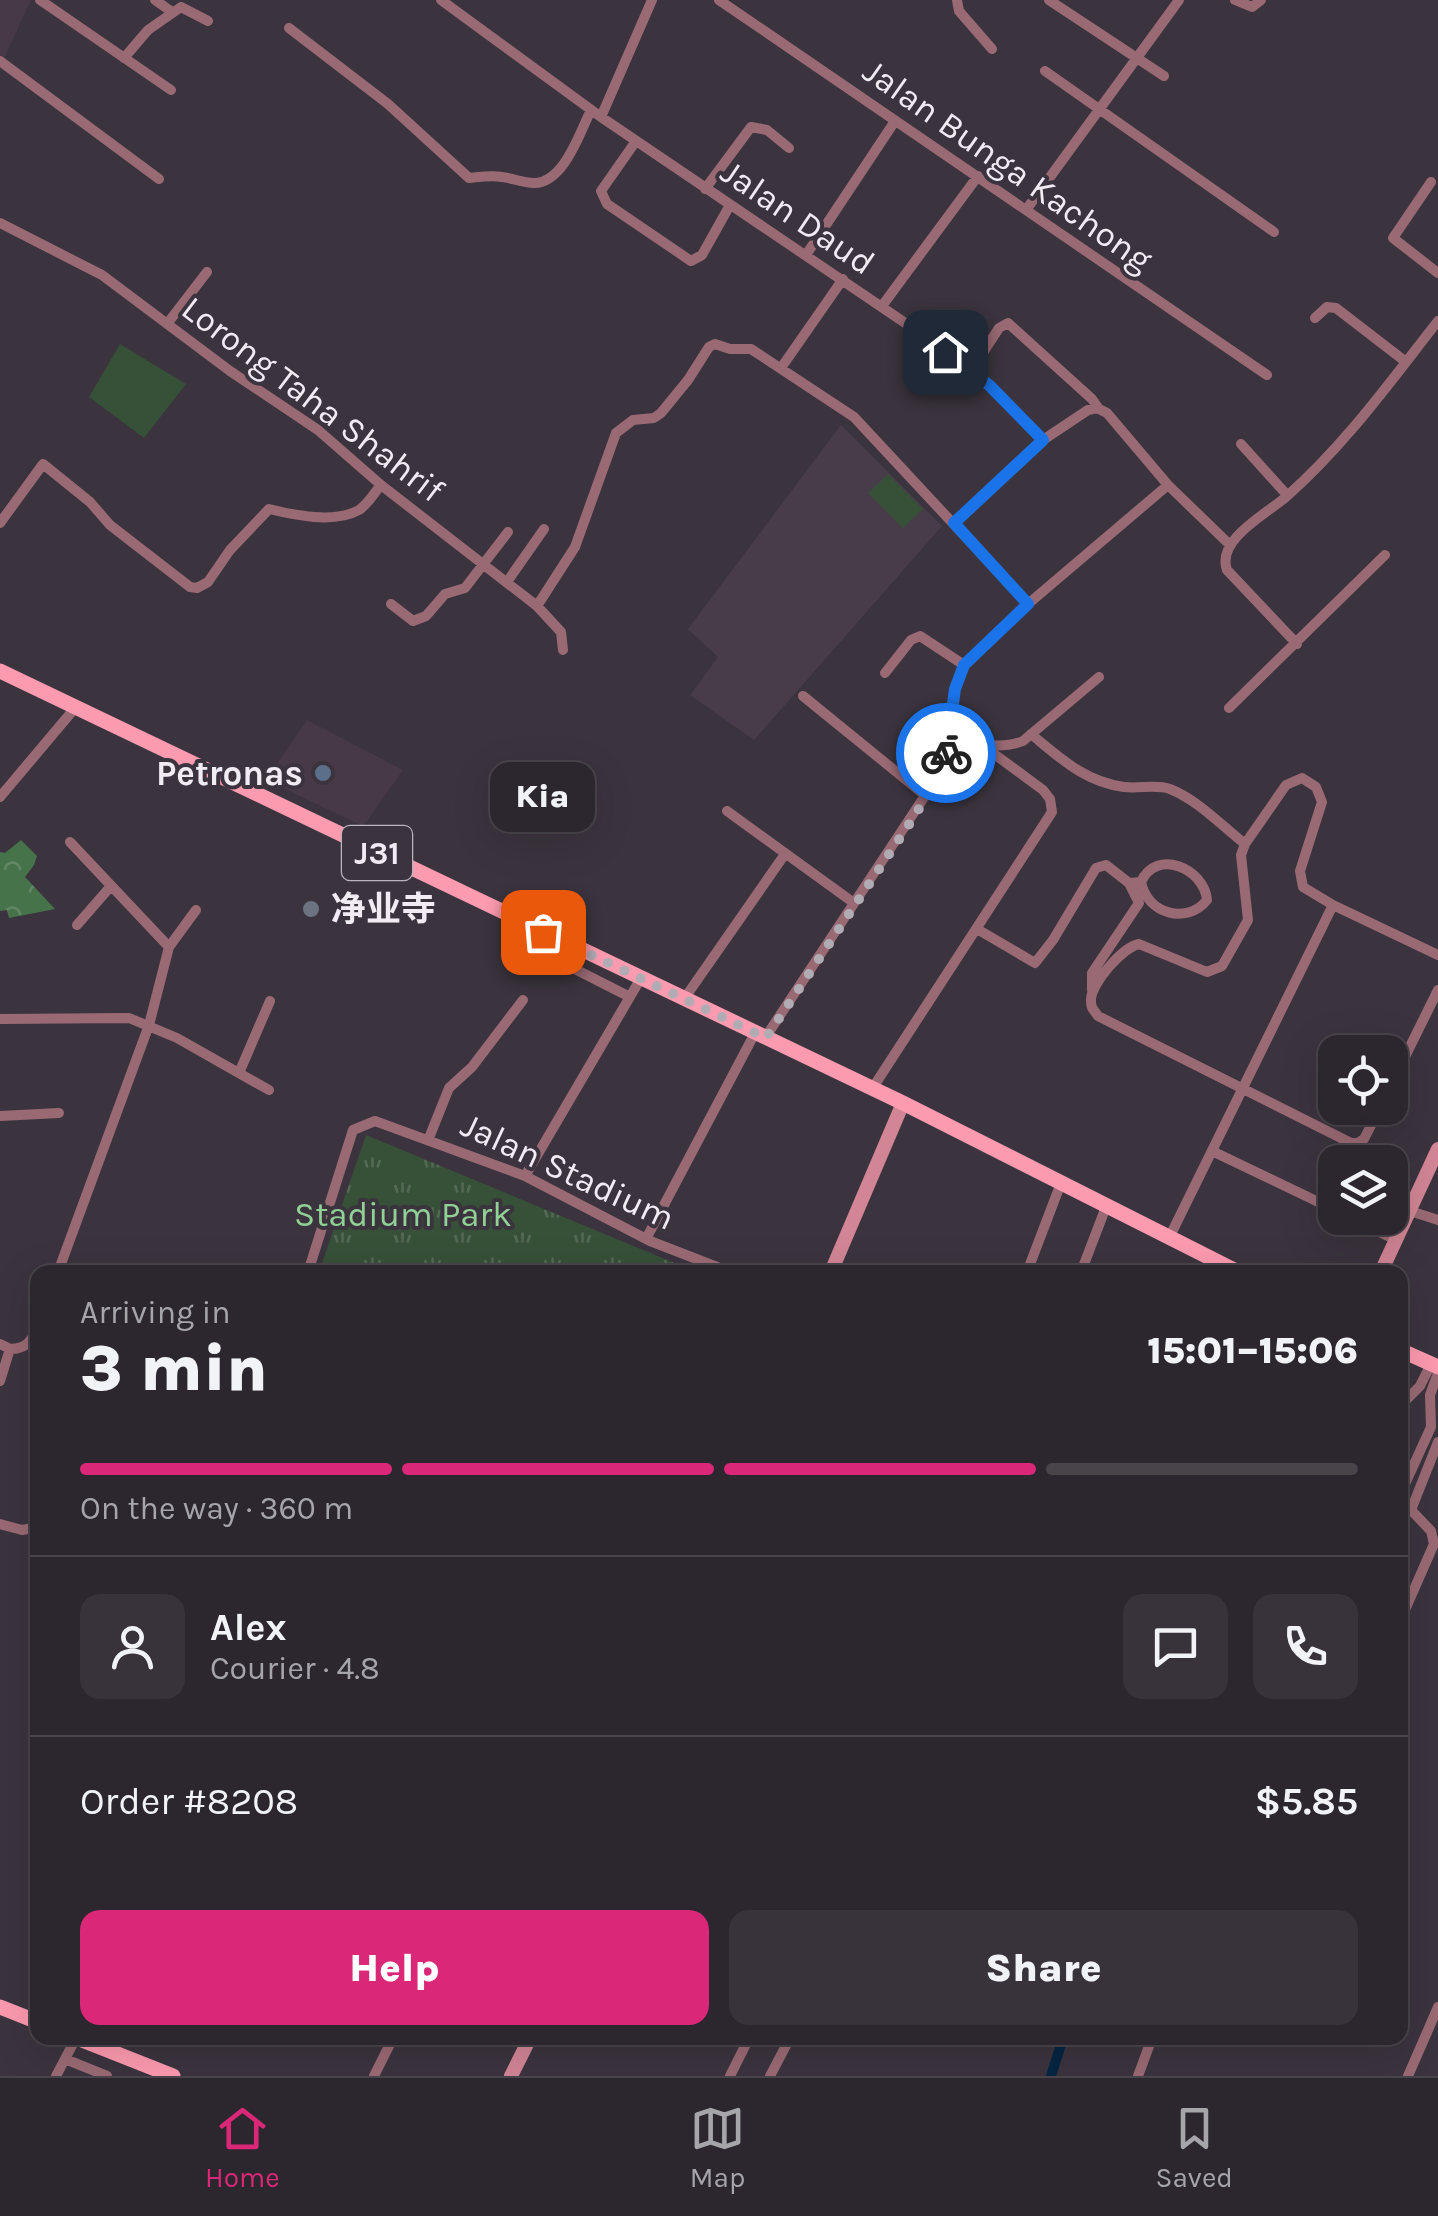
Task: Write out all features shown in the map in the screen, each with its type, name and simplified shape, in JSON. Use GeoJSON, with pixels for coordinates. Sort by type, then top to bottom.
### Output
{"type":"FeatureCollection","features":[{"type":"Feature","properties":{"kind":"main road","name":"J31"},"geometry":{"type":"LineString","coordinates":[[0,672],[903,1104],[1218,1265]]}},
{"type":"Feature","properties":{"kind":"main road"},"geometry":{"type":"LineString","coordinates":[[1408,1354],[1436,1368]]}},
{"type":"Feature","properties":{"kind":"main road"},"geometry":{"type":"LineString","coordinates":[[0,2008],[30,2019]]}},
{"type":"Feature","properties":{"kind":"main road"},"geometry":{"type":"LineString","coordinates":[[94,2045],[173,2076]]}},
{"type":"Feature","properties":{"kind":"street"},"geometry":{"type":"LineString","coordinates":[[40,0],[171,90]]}},
{"type":"Feature","properties":{"kind":"street"},"geometry":{"type":"LineString","coordinates":[[155,0],[172,12]]}},
{"type":"Feature","properties":{"kind":"street","name":"Jalan Daud"},"geometry":{"type":"LineString","coordinates":[[441,0],[596,114],[843,279],[971,371],[1043,440]]}},
{"type":"Feature","properties":{"kind":"street"},"geometry":{"type":"LineString","coordinates":[[636,0],[646,14]]}},
{"type":"Feature","properties":{"kind":"street"},"geometry":{"type":"LineString","coordinates":[[289,28],[388,104],[469,178],[495,176],[534,183],[555,174],[596,114],[652,0]]}},
{"type":"Feature","properties":{"kind":"street","name":"Jalan Bunga Kachong"},"geometry":{"type":"LineString","coordinates":[[719,0],[1267,375]]}},
{"type":"Feature","properties":{"kind":"street"},"geometry":{"type":"LineString","coordinates":[[956,0],[959,10],[992,49]]}},
{"type":"Feature","properties":{"kind":"street"},"geometry":{"type":"LineString","coordinates":[[1049,0],[1164,76]]}},
{"type":"Feature","properties":{"kind":"street"},"geometry":{"type":"LineString","coordinates":[[1026,210],[1179,0]]}},
{"type":"Feature","properties":{"kind":"street"},"geometry":{"type":"LineString","coordinates":[[1235,0],[1252,7],[1261,0]]}},
{"type":"Feature","properties":{"kind":"street"},"geometry":{"type":"LineString","coordinates":[[124,58],[148,30],[172,12],[186,8],[208,21]]}},
{"type":"Feature","properties":{"kind":"street"},"geometry":{"type":"LineString","coordinates":[[0,61],[159,179]]}},
{"type":"Feature","properties":{"kind":"street"},"geometry":{"type":"LineString","coordinates":[[1044,71],[1274,232]]}},
{"type":"Feature","properties":{"kind":"street"},"geometry":{"type":"LineString","coordinates":[[806,254],[895,120]]}},
{"type":"Feature","properties":{"kind":"street"},"geometry":{"type":"LineString","coordinates":[[705,189],[751,127],[766,130],[789,148]]}},
{"type":"Feature","properties":{"kind":"street"},"geometry":{"type":"LineString","coordinates":[[636,141],[601,191],[607,204],[691,261],[702,255],[730,206]]}},
{"type":"Feature","properties":{"kind":"street"},"geometry":{"type":"LineString","coordinates":[[882,306],[978,176]]}},
{"type":"Feature","properties":{"kind":"street"},"geometry":{"type":"LineString","coordinates":[[1431,182],[1393,238],[1438,272]]}},
{"type":"Feature","properties":{"kind":"street","name":"Lorong Taha Shahrif"},"geometry":{"type":"LineString","coordinates":[[0,223],[102,274],[230,372],[318,430],[381,485],[537,606],[561,632],[563,650]]}},
{"type":"Feature","properties":{"kind":"street"},"geometry":{"type":"LineString","coordinates":[[168,324],[206,272]]}},
{"type":"Feature","properties":{"kind":"street"},"geometry":{"type":"LineString","coordinates":[[781,368],[843,279]]}},
{"type":"Feature","properties":{"kind":"street"},"geometry":{"type":"LineString","coordinates":[[1315,318],[1327,307],[1336,308],[1406,362]]}},
{"type":"Feature","properties":{"kind":"street"},"geometry":{"type":"LineString","coordinates":[[1298,644],[1227,570],[1224,561],[1229,544],[1288,496],[1347,437],[1438,321]]}},
{"type":"Feature","properties":{"kind":"street"},"geometry":{"type":"LineString","coordinates":[[971,371],[1000,328],[1008,323],[1107,413],[1168,485],[1229,544]]}},
{"type":"Feature","properties":{"kind":"street"},"geometry":{"type":"LineString","coordinates":[[1426,336],[1438,345]]}},
{"type":"Feature","properties":{"kind":"street"},"geometry":{"type":"LineString","coordinates":[[537,606],[575,547],[612,444],[623,426],[660,413],[714,344],[751,349],[854,416],[1028,604]]}},
{"type":"Feature","properties":{"kind":"street"},"geometry":{"type":"LineString","coordinates":[[954,523],[1043,440],[1080,414],[1099,409]]}},
{"type":"Feature","properties":{"kind":"street"},"geometry":{"type":"LineString","coordinates":[[1241,444],[1288,496]]}},
{"type":"Feature","properties":{"kind":"street"},"geometry":{"type":"LineString","coordinates":[[0,524],[43,464],[90,502],[110,525],[190,587],[197,588],[208,582],[230,550],[269,509],[295,516],[350,513],[362,508],[381,485]]}},
{"type":"Feature","properties":{"kind":"street"},"geometry":{"type":"LineString","coordinates":[[646,1239],[760,1036],[944,767],[955,689],[964,665],[1028,604],[1168,485]]}},
{"type":"Feature","properties":{"kind":"street"},"geometry":{"type":"LineString","coordinates":[[507,582],[544,528]]}},
{"type":"Feature","properties":{"kind":"street"},"geometry":{"type":"LineString","coordinates":[[391,604],[413,621],[422,619],[445,594],[465,588],[508,532]]}},
{"type":"Feature","properties":{"kind":"street"},"geometry":{"type":"LineString","coordinates":[[1230,708],[1385,555]]}},
{"type":"Feature","properties":{"kind":"street"},"geometry":{"type":"LineString","coordinates":[[886,673],[910,640],[920,636],[964,665]]}},
{"type":"Feature","properties":{"kind":"street"},"geometry":{"type":"LineString","coordinates":[[949,736],[982,745],[1012,745],[1100,678]]}},
{"type":"Feature","properties":{"kind":"street"},"geometry":{"type":"LineString","coordinates":[[802,696],[926,796]]}},
{"type":"Feature","properties":{"kind":"street"},"geometry":{"type":"LineString","coordinates":[[0,797],[75,708]]}},
{"type":"Feature","properties":{"kind":"street"},"geometry":{"type":"LineString","coordinates":[[1031,734],[1083,776],[1127,787],[1167,788],[1190,800],[1245,844]]}},
{"type":"Feature","properties":{"kind":"street"},"geometry":{"type":"LineString","coordinates":[[872,1089],[1052,812],[1050,798],[1043,790],[982,745]]}},
{"type":"Feature","properties":{"kind":"street"},"geometry":{"type":"LineString","coordinates":[[1092,990],[1124,950],[1139,944],[1207,972],[1222,966],[1248,920],[1241,855],[1245,844],[1286,785],[1302,778],[1310,780],[1320,794],[1321,814],[1300,878],[1308,892],[1438,955]]}},
{"type":"Feature","properties":{"kind":"street"},"geometry":{"type":"LineString","coordinates":[[727,811],[854,903]]}},
{"type":"Feature","properties":{"kind":"street"},"geometry":{"type":"LineString","coordinates":[[70,842],[169,947]]}},
{"type":"Feature","properties":{"kind":"street"},"geometry":{"type":"LineString","coordinates":[[684,998],[785,854]]}},
{"type":"Feature","properties":{"kind":"street"},"geometry":{"type":"LineString","coordinates":[[977,929],[1035,962],[1053,940],[1096,868],[1106,865],[1135,883],[1154,904],[1178,915],[1190,914],[1207,900],[1203,885],[1178,865],[1155,866],[1135,883]]}},
{"type":"Feature","properties":{"kind":"street"},"geometry":{"type":"LineString","coordinates":[[1135,883],[1139,904],[1092,973],[1092,1008],[1098,1016],[1351,1143],[1358,1144],[1371,1125]]}},
{"type":"Feature","properties":{"kind":"street"},"geometry":{"type":"LineString","coordinates":[[77,925],[111,886]]}},
{"type":"Feature","properties":{"kind":"street"},"geometry":{"type":"LineString","coordinates":[[1168,1238],[1333,906]]}},
{"type":"Feature","properties":{"kind":"street"},"geometry":{"type":"LineString","coordinates":[[61,1265],[148,1025],[169,947],[196,910]]}},
{"type":"Feature","properties":{"kind":"street"},"geometry":{"type":"LineString","coordinates":[[515,918],[506,936],[508,940],[630,997]]}},
{"type":"Feature","properties":{"kind":"street"},"geometry":{"type":"LineString","coordinates":[[560,961],[570,944]]}},
{"type":"Feature","properties":{"kind":"street"},"geometry":{"type":"LineString","coordinates":[[525,1176],[641,978]]}},
{"type":"Feature","properties":{"kind":"street"},"geometry":{"type":"LineString","coordinates":[[1408,1051],[1438,990]]}},
{"type":"Feature","properties":{"kind":"street"},"geometry":{"type":"LineString","coordinates":[[240,1073],[270,1000]]}},
{"type":"Feature","properties":{"kind":"street"},"geometry":{"type":"LineString","coordinates":[[429,1138],[449,1088],[472,1067],[523,1000]]}},
{"type":"Feature","properties":{"kind":"street"},"geometry":{"type":"LineString","coordinates":[[0,1019],[128,1018],[270,1090]]}},
{"type":"Feature","properties":{"kind":"street"},"geometry":{"type":"LineString","coordinates":[[834,1265],[903,1104]]}},
{"type":"Feature","properties":{"kind":"street"},"geometry":{"type":"LineString","coordinates":[[0,1116],[58,1113]]}},
{"type":"Feature","properties":{"kind":"street","name":"Jalan Stadium"},"geometry":{"type":"LineString","coordinates":[[310,1265],[353,1130],[375,1121],[525,1176],[646,1239],[712,1265]]}},
{"type":"Feature","properties":{"kind":"street"},"geometry":{"type":"LineString","coordinates":[[1212,1150],[1318,1202]]}},
{"type":"Feature","properties":{"kind":"street"},"geometry":{"type":"LineString","coordinates":[[1384,1265],[1438,1150]]}},
{"type":"Feature","properties":{"kind":"street"},"geometry":{"type":"LineString","coordinates":[[1030,1265],[1061,1183]]}},
{"type":"Feature","properties":{"kind":"street"},"geometry":{"type":"LineString","coordinates":[[1084,1265],[1106,1207]]}},
{"type":"Feature","properties":{"kind":"street"},"geometry":{"type":"LineString","coordinates":[[1410,1211],[1438,1220]]}},
{"type":"Feature","properties":{"kind":"street"},"geometry":{"type":"LineString","coordinates":[[1386,1235],[1396,1240]]}},
{"type":"Feature","properties":{"kind":"street"},"geometry":{"type":"LineString","coordinates":[[0,1382],[4,1346],[21,1350],[30,1342]]}},
{"type":"Feature","properties":{"kind":"street"},"geometry":{"type":"LineString","coordinates":[[1408,1398],[1436,1368]]}},
{"type":"Feature","properties":{"kind":"street"},"geometry":{"type":"LineString","coordinates":[[1408,1478],[1431,1426],[1430,1394],[1436,1368]]}},
{"type":"Feature","properties":{"kind":"street"},"geometry":{"type":"LineString","coordinates":[[1408,1604],[1434,1544],[1430,1531],[1411,1510],[1438,1442]]}},
{"type":"Feature","properties":{"kind":"street"},"geometry":{"type":"LineString","coordinates":[[0,1524],[30,1528]]}},
{"type":"Feature","properties":{"kind":"street"},"geometry":{"type":"LineString","coordinates":[[1408,2076],[1438,2007]]}},
{"type":"Feature","properties":{"kind":"street"},"geometry":{"type":"LineString","coordinates":[[56,2076],[72,2045]]}},
{"type":"Feature","properties":{"kind":"street"},"geometry":{"type":"LineString","coordinates":[[374,2076],[390,2045]]}},
{"type":"Feature","properties":{"kind":"street"},"geometry":{"type":"LineString","coordinates":[[511,2076],[526,2045]]}},
{"type":"Feature","properties":{"kind":"street"},"geometry":{"type":"LineString","coordinates":[[730,2076],[746,2045]]}},
{"type":"Feature","properties":{"kind":"street"},"geometry":{"type":"LineString","coordinates":[[770,2076],[786,2045]]}},
{"type":"Feature","properties":{"kind":"street"},"geometry":{"type":"LineString","coordinates":[[1138,2076],[1149,2045]]}},
{"type":"Feature","properties":{"kind":"street"},"geometry":{"type":"LineString","coordinates":[[65,2059],[108,2076]]}},
{"type":"Feature","properties":{"kind":"shaded area"},"geometry":{"type":"Polygon","coordinates":[[[0,0],[31,0],[0,67],[0,0]]]}},
{"type":"Feature","properties":{"kind":"shaded area"},"geometry":{"type":"Polygon","coordinates":[[[841,425],[942,526],[754,740],[690,695],[718,657],[688,629],[841,425]]]}},
{"type":"Feature","properties":{"kind":"shaded area"},"geometry":{"type":"Polygon","coordinates":[[[307,720],[403,770],[363,826],[266,780],[307,720]]]}},
{"type":"Feature","properties":{"kind":"green space"},"geometry":{"type":"Polygon","coordinates":[[[120,344],[186,384],[144,438],[89,397],[120,344]]]}},
{"type":"Feature","properties":{"kind":"green space"},"geometry":{"type":"Polygon","coordinates":[[[888,474],[923,509],[903,528],[868,493],[888,474]]]}},
{"type":"Feature","properties":{"kind":"green space"},"geometry":{"type":"Polygon","coordinates":[[[21,840],[37,856],[25,877],[55,909],[9,918],[7,910],[0,911],[0,852],[5,853],[21,840]]]}},
{"type":"Feature","properties":{"kind":"green space","name":"Stadium Park"},"geometry":{"type":"Polygon","coordinates":[[[366,1135],[679,1265],[321,1265],[366,1135]]]}},
{"type":"Feature","properties":{"kind":"waterway"},"geometry":{"type":"LineString","coordinates":[[1051,2076],[1061,2045]]}},
{"type":"Feature","properties":{"kind":"way so far"},"geometry":{"type":"LineString","coordinates":[[543,932],[766,1038],[914,817],[944,767],[946,753]]}},
{"type":"Feature","properties":{"kind":"place","name":"Petronas"},"geometry":{"type":"Point","coordinates":[323,773]}},
{"type":"Feature","properties":{"kind":"place","name":"净业寺"},"geometry":{"type":"Point","coordinates":[311,909]}},
{"type":"Feature","properties":{"kind":"place","name":"Kia"},"geometry":{"type":"Point","coordinates":[543,932]}},
{"type":"Feature","properties":{"kind":"route"},"geometry":{"type":"LineString","coordinates":[[945,352],[989,385],[1043,440],[954,523],[1028,604],[964,665],[955,689],[946,753]]}}]}
